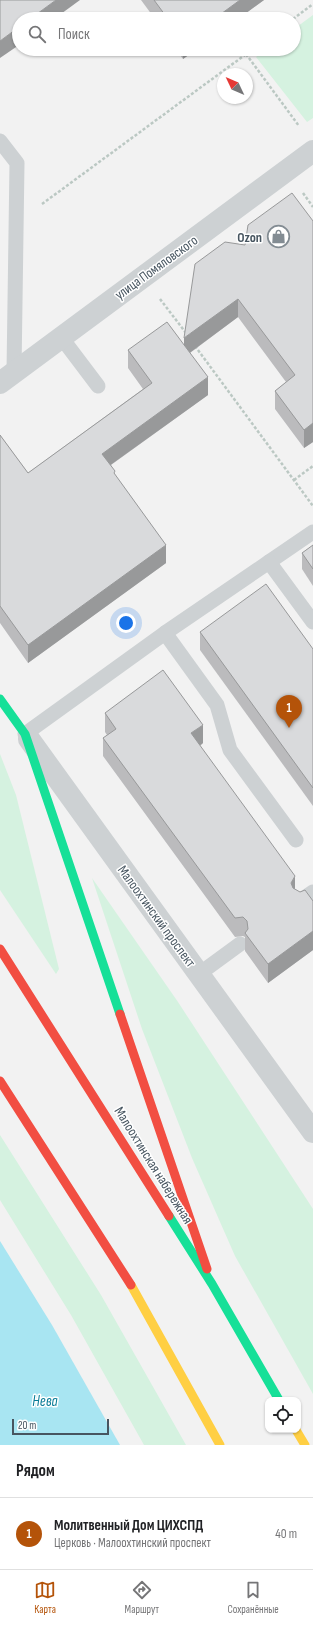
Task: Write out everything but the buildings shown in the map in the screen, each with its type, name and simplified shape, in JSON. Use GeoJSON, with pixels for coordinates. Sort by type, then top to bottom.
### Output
{"type":"FeatureCollection","features":[{"type":"Feature","properties":{"kind":"main road","name":"Малоохтинский проспект"},"geometry":{"type":"LineString","coordinates":[[0,699],[26,734]]}},
{"type":"Feature","properties":{"kind":"main road"},"geometry":{"type":"LineString","coordinates":[[26,734],[212,1284]]}},
{"type":"Feature","properties":{"kind":"main road","name":"Малоохтинская набережная"},"geometry":{"type":"LineString","coordinates":[[0,949],[212,1284],[277,1397]]}},
{"type":"Feature","properties":{"kind":"main road"},"geometry":{"type":"LineString","coordinates":[[0,1081],[128,1280],[220,1445]]}},
{"type":"Feature","properties":{"kind":"main road"},"geometry":{"type":"LineString","coordinates":[[298,1433],[305,1445]]}},
{"type":"Feature","properties":{"kind":"street","name":"улица Помяловского"},"geometry":{"type":"LineString","coordinates":[[7,378],[313,151]]}},
{"type":"Feature","properties":{"kind":"street","name":"Малоохтинский проспект"},"geometry":{"type":"LineString","coordinates":[[26,734],[313,1132]]}},
{"type":"Feature","properties":{"kind":"lane"},"geometry":{"type":"LineString","coordinates":[[0,140],[17,163],[7,378]]}},
{"type":"Feature","properties":{"kind":"lane"},"geometry":{"type":"LineString","coordinates":[[61,337],[98,386]]}},
{"type":"Feature","properties":{"kind":"lane"},"geometry":{"type":"LineString","coordinates":[[26,734],[165,633],[313,532]]}},
{"type":"Feature","properties":{"kind":"lane"},"geometry":{"type":"LineString","coordinates":[[269,562],[313,622]]}},
{"type":"Feature","properties":{"kind":"lane"},"geometry":{"type":"LineString","coordinates":[[165,633],[217,705],[230,750],[296,840]]}},
{"type":"Feature","properties":{"kind":"lane"},"geometry":{"type":"LineString","coordinates":[[300,901],[313,892]]}},
{"type":"Feature","properties":{"kind":"lane"},"geometry":{"type":"LineString","coordinates":[[199,974],[240,944]]}},
{"type":"Feature","properties":{"kind":"path"},"geometry":{"type":"LineString","coordinates":[[301,13],[313,4]]}},
{"type":"Feature","properties":{"kind":"path"},"geometry":{"type":"LineString","coordinates":[[15,224],[243,56]]}},
{"type":"Feature","properties":{"kind":"path"},"geometry":{"type":"LineString","coordinates":[[248,56],[300,126]]}},
{"type":"Feature","properties":{"kind":"path"},"geometry":{"type":"LineString","coordinates":[[301,191],[313,207]]}},
{"type":"Feature","properties":{"kind":"path"},"geometry":{"type":"LineString","coordinates":[[159,297],[188,337]]}},
{"type":"Feature","properties":{"kind":"path"},"geometry":{"type":"LineString","coordinates":[[193,343],[313,506]]}},
{"type":"Feature","properties":{"kind":"path"},"geometry":{"type":"LineString","coordinates":[[294,480],[313,466]]}},
{"type":"Feature","properties":{"kind":"green space"},"geometry":{"type":"Polygon","coordinates":[[[313,15],[313,118],[307,122],[256,57],[301,56],[301,24],[313,15]]]}},
{"type":"Feature","properties":{"kind":"green space"},"geometry":{"type":"Polygon","coordinates":[[[0,754],[16,795],[59,969],[56,974],[0,890],[0,754]]]}},
{"type":"Feature","properties":{"kind":"green space"},"geometry":{"type":"Polygon","coordinates":[[[92,878],[178,1002],[313,1209],[313,1394],[235,1256],[192,1158],[142,1029],[92,878]]]}},
{"type":"Feature","properties":{"kind":"green space"},"geometry":{"type":"Polygon","coordinates":[[[0,1135],[101,1295],[186,1445],[144,1445],[71,1315],[0,1200],[0,1135]]]}},
{"type":"Feature","properties":{"kind":"water","name":"Нева"},"geometry":{"type":"Polygon","coordinates":[[[0,1241],[52,1325],[120,1445],[0,1445],[0,1241]]]}},
{"type":"Feature","properties":{"kind":"traffic: fast"},"geometry":{"type":"LineString","coordinates":[[0,699],[25,734],[120,1014]]}},
{"type":"Feature","properties":{"kind":"traffic: fast"},"geometry":{"type":"LineString","coordinates":[[169,1216],[212,1284],[277,1397]]}},
{"type":"Feature","properties":{"kind":"traffic: slow"},"geometry":{"type":"LineString","coordinates":[[131,1285],[220,1445]]}},
{"type":"Feature","properties":{"kind":"traffic: slow"},"geometry":{"type":"LineString","coordinates":[[298,1433],[305,1445]]}},
{"type":"Feature","properties":{"kind":"traffic: jam"},"geometry":{"type":"LineString","coordinates":[[0,949],[169,1216]]}},
{"type":"Feature","properties":{"kind":"traffic: jam"},"geometry":{"type":"LineString","coordinates":[[120,1014],[207,1269]]}},
{"type":"Feature","properties":{"kind":"traffic: jam"},"geometry":{"type":"LineString","coordinates":[[0,1081],[131,1285]]}},
{"type":"Feature","properties":{"kind":"place","name":"Ozon"},"geometry":{"type":"Point","coordinates":[278,237]}},
{"type":"Feature","properties":{"kind":"place","name":"Молитвенный Дом ЦИХСПД"},"geometry":{"type":"Point","coordinates":[289,728]}}]}
